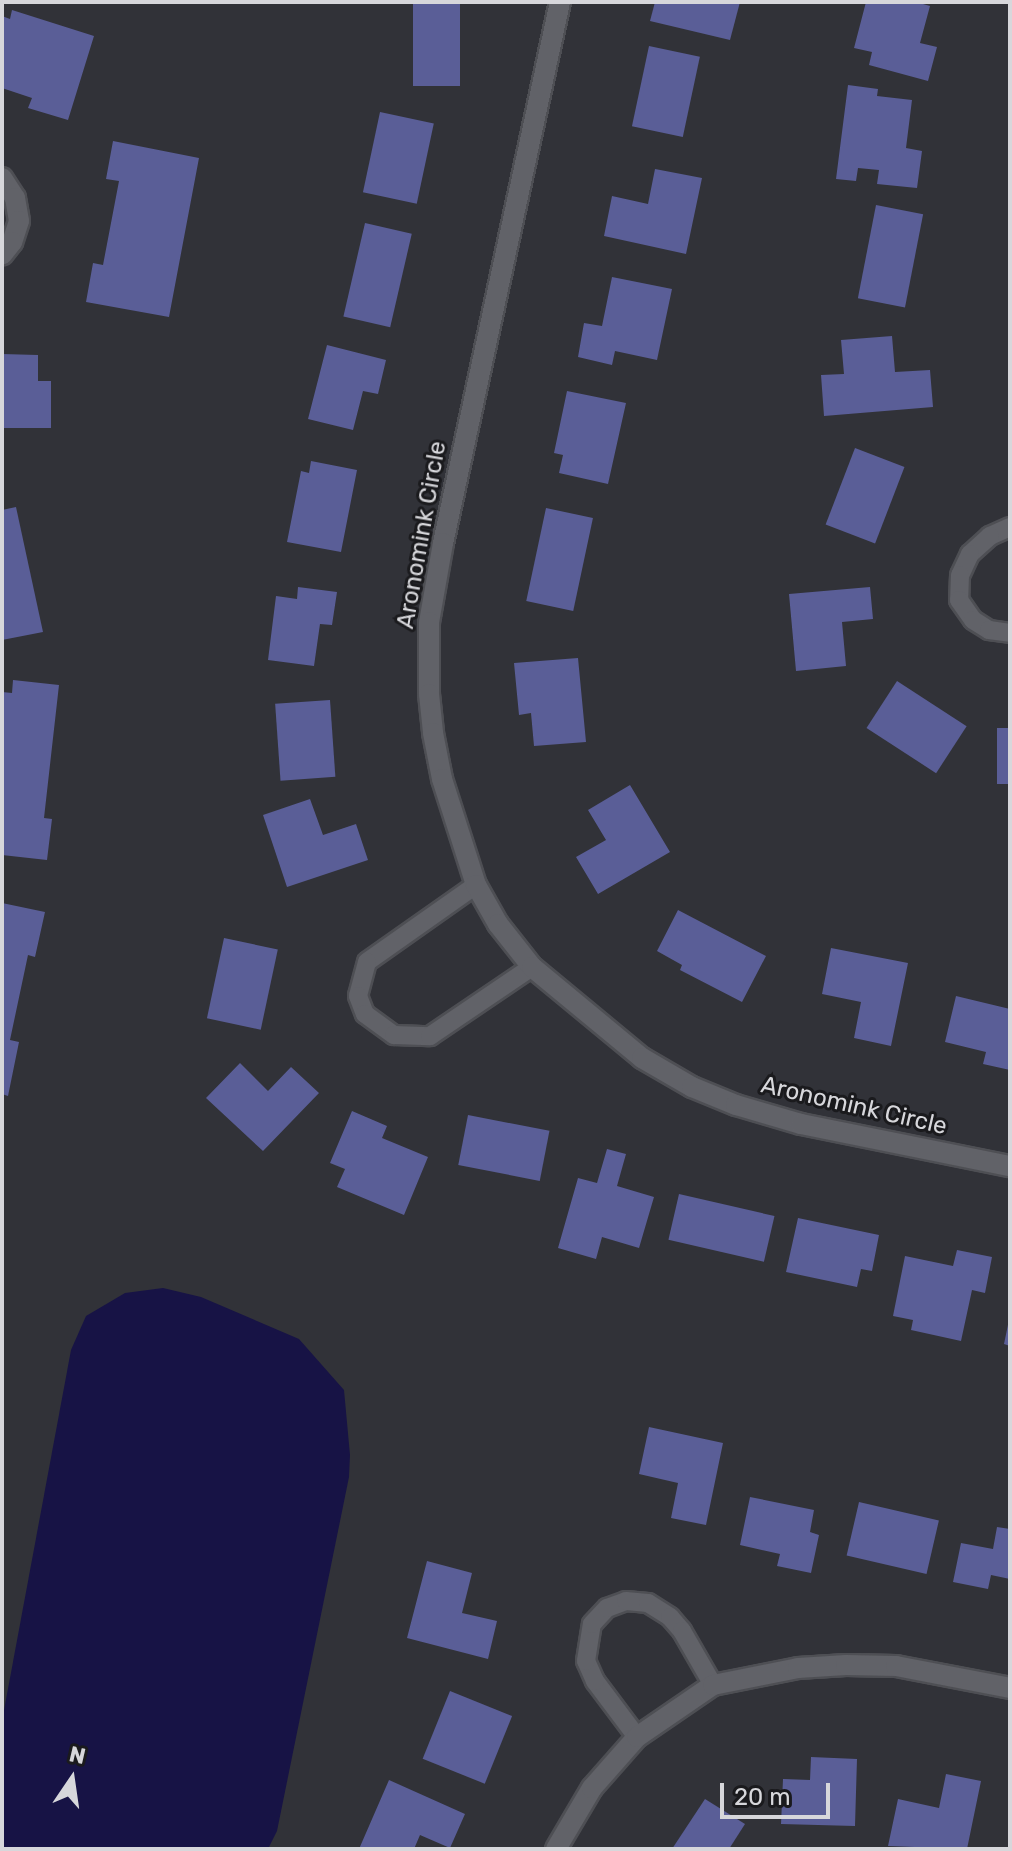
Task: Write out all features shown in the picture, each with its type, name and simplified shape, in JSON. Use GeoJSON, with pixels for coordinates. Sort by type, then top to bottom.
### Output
{"type":"FeatureCollection","features":[{"type":"Feature","properties":{"kind":"street","name":"Aronomink Circle"},"geometry":{"type":"LineString","coordinates":[[560,2],[440,555],[429,622],[429,694],[433,733],[442,779],[476,885],[498,924],[532,967],[642,1058],[692,1087],[736,1105],[801,1124],[1010,1166]]}},
{"type":"Feature","properties":{"kind":"street"},"geometry":{"type":"LineString","coordinates":[[2,178],[15,198],[19,221],[12,242],[2,255]]}},
{"type":"Feature","properties":{"kind":"street"},"geometry":{"type":"LineString","coordinates":[[556,1849],[592,1788],[637,1737],[713,1685],[784,1670],[846,1665],[896,1666],[1010,1688]]}},
{"type":"Feature","properties":{"kind":"lane"},"geometry":{"type":"LineString","coordinates":[[1010,527],[990,536],[970,554],[960,575],[959,600],[973,620],[989,630],[1010,633]]}},
{"type":"Feature","properties":{"kind":"lane"},"geometry":{"type":"LineString","coordinates":[[476,885],[367,962],[358,996],[365,1014],[394,1035],[430,1036],[532,967]]}},
{"type":"Feature","properties":{"kind":"lane"},"geometry":{"type":"LineString","coordinates":[[637,1737],[595,1681],[586,1661],[592,1624],[607,1608],[626,1601],[648,1603],[670,1617],[682,1631],[713,1685]]}},
{"type":"Feature","properties":{"kind":"shaded area"},"geometry":{"type":"Polygon","coordinates":[[[163,1288],[201,1297],[299,1339],[344,1390],[349,1477],[277,1831],[268,1849],[2,1849],[2,1721],[71,1350],[86,1316],[125,1293],[163,1288]]]}},
{"type":"Feature","properties":{"kind":"building"},"geometry":{"type":"Polygon","coordinates":[[[413,2],[460,2],[460,86],[413,86],[413,2]]]}},
{"type":"Feature","properties":{"kind":"building"},"geometry":{"type":"Polygon","coordinates":[[[655,2],[740,2],[730,40],[650,21],[655,2]]]}},
{"type":"Feature","properties":{"kind":"building"},"geometry":{"type":"Polygon","coordinates":[[[866,2],[916,2],[930,6],[920,43],[937,47],[928,81],[869,65],[872,52],[854,48],[866,2]]]}},
{"type":"Feature","properties":{"kind":"building"},"geometry":{"type":"Polygon","coordinates":[[[12,10],[94,36],[68,120],[28,108],[32,98],[2,88],[2,16],[10,19],[12,10]]]}},
{"type":"Feature","properties":{"kind":"building"},"geometry":{"type":"Polygon","coordinates":[[[649,46],[700,57],[683,137],[632,126],[649,46]]]}},
{"type":"Feature","properties":{"kind":"building"},"geometry":{"type":"Polygon","coordinates":[[[848,85],[878,89],[877,96],[912,100],[906,148],[922,151],[917,188],[877,184],[879,170],[858,168],[856,181],[836,179],[848,85]]]}},
{"type":"Feature","properties":{"kind":"building"},"geometry":{"type":"Polygon","coordinates":[[[380,112],[434,123],[417,204],[363,192],[380,112]]]}},
{"type":"Feature","properties":{"kind":"building"},"geometry":{"type":"Polygon","coordinates":[[[113,141],[199,158],[169,317],[86,302],[93,263],[103,265],[119,181],[106,179],[113,141]]]}},
{"type":"Feature","properties":{"kind":"building"},"geometry":{"type":"Polygon","coordinates":[[[655,169],[702,178],[686,254],[604,236],[612,196],[648,204],[655,169]]]}},
{"type":"Feature","properties":{"kind":"building"},"geometry":{"type":"Polygon","coordinates":[[[876,205],[923,214],[905,307],[858,298],[876,205]]]}},
{"type":"Feature","properties":{"kind":"building"},"geometry":{"type":"Polygon","coordinates":[[[365,223],[412,234],[390,327],[343,317],[365,223]]]}},
{"type":"Feature","properties":{"kind":"building"},"geometry":{"type":"Polygon","coordinates":[[[612,277],[672,289],[657,360],[615,351],[612,365],[578,357],[584,323],[602,326],[612,277]]]}},
{"type":"Feature","properties":{"kind":"building"},"geometry":{"type":"Polygon","coordinates":[[[892,336],[895,372],[930,370],[933,407],[824,416],[821,375],[844,374],[841,340],[892,336]]]}},
{"type":"Feature","properties":{"kind":"building"},"geometry":{"type":"Polygon","coordinates":[[[327,345],[386,360],[378,394],[363,391],[353,430],[308,419],[327,345]]]}},
{"type":"Feature","properties":{"kind":"building"},"geometry":{"type":"Polygon","coordinates":[[[2,354],[38,355],[38,381],[51,381],[51,428],[2,428],[2,354]]]}},
{"type":"Feature","properties":{"kind":"building"},"geometry":{"type":"Polygon","coordinates":[[[567,391],[626,403],[608,484],[559,473],[563,455],[554,453],[567,391]]]}},
{"type":"Feature","properties":{"kind":"building"},"geometry":{"type":"Polygon","coordinates":[[[855,448],[904,467],[875,544],[826,525],[855,448]]]}},
{"type":"Feature","properties":{"kind":"building"},"geometry":{"type":"Polygon","coordinates":[[[311,461],[357,470],[341,552],[287,542],[301,471],[309,473],[311,461]]]}},
{"type":"Feature","properties":{"kind":"building"},"geometry":{"type":"Polygon","coordinates":[[[16,507],[43,632],[2,640],[2,510],[16,507]]]}},
{"type":"Feature","properties":{"kind":"building"},"geometry":{"type":"Polygon","coordinates":[[[546,508],[593,518],[573,611],[526,601],[546,508]]]}},
{"type":"Feature","properties":{"kind":"building"},"geometry":{"type":"Polygon","coordinates":[[[298,587],[337,592],[332,625],[320,624],[314,666],[268,660],[276,596],[297,599],[298,587]]]}},
{"type":"Feature","properties":{"kind":"building"},"geometry":{"type":"Polygon","coordinates":[[[870,587],[873,619],[842,622],[846,666],[796,671],[789,594],[870,587]]]}},
{"type":"Feature","properties":{"kind":"building"},"geometry":{"type":"Polygon","coordinates":[[[578,658],[586,742],[534,746],[531,713],[519,715],[514,663],[578,658]]]}},
{"type":"Feature","properties":{"kind":"building"},"geometry":{"type":"Polygon","coordinates":[[[13,680],[59,685],[44,818],[52,819],[47,860],[2,855],[2,692],[12,693],[13,680]]]}},
{"type":"Feature","properties":{"kind":"building"},"geometry":{"type":"Polygon","coordinates":[[[897,681],[967,726],[936,773],[867,728],[897,681]]]}},
{"type":"Feature","properties":{"kind":"building"},"geometry":{"type":"Polygon","coordinates":[[[330,700],[335,777],[281,781],[275,704],[330,700]]]}},
{"type":"Feature","properties":{"kind":"building"},"geometry":{"type":"Polygon","coordinates":[[[997,728],[1010,728],[1010,784],[997,784],[997,728]]]}},
{"type":"Feature","properties":{"kind":"building"},"geometry":{"type":"Polygon","coordinates":[[[630,785],[670,852],[598,894],[576,857],[606,840],[588,810],[630,785]]]}},
{"type":"Feature","properties":{"kind":"building"},"geometry":{"type":"Polygon","coordinates":[[[310,799],[323,835],[356,824],[368,860],[287,887],[263,815],[310,799]]]}},
{"type":"Feature","properties":{"kind":"building"},"geometry":{"type":"Polygon","coordinates":[[[2,903],[45,912],[35,957],[28,955],[10,1040],[19,1042],[8,1096],[2,1094],[2,903]]]}},
{"type":"Feature","properties":{"kind":"building"},"geometry":{"type":"Polygon","coordinates":[[[678,910],[766,956],[742,1002],[680,970],[682,965],[657,951],[678,910]]]}},
{"type":"Feature","properties":{"kind":"building"},"geometry":{"type":"Polygon","coordinates":[[[224,938],[278,949],[261,1030],[207,1018],[224,938]]]}},
{"type":"Feature","properties":{"kind":"building"},"geometry":{"type":"Polygon","coordinates":[[[831,948],[908,963],[891,1046],[854,1038],[861,1002],[822,994],[831,948]]]}},
{"type":"Feature","properties":{"kind":"building"},"geometry":{"type":"Polygon","coordinates":[[[956,996],[1010,1009],[1010,1070],[983,1064],[986,1052],[945,1042],[956,996]]]}},
{"type":"Feature","properties":{"kind":"building"},"geometry":{"type":"Polygon","coordinates":[[[240,1063],[268,1091],[291,1067],[319,1093],[263,1151],[206,1098],[240,1063]]]}},
{"type":"Feature","properties":{"kind":"building"},"geometry":{"type":"Polygon","coordinates":[[[352,1111],[387,1126],[382,1138],[428,1157],[404,1215],[337,1187],[345,1169],[330,1163],[352,1111]]]}},
{"type":"Feature","properties":{"kind":"building"},"geometry":{"type":"Polygon","coordinates":[[[468,1115],[549,1131],[540,1181],[458,1165],[468,1115]]]}},
{"type":"Feature","properties":{"kind":"building"},"geometry":{"type":"Polygon","coordinates":[[[607,1149],[626,1154],[617,1186],[654,1197],[639,1248],[602,1237],[596,1259],[558,1248],[578,1178],[597,1183],[607,1149]]]}},
{"type":"Feature","properties":{"kind":"building"},"geometry":{"type":"Polygon","coordinates":[[[679,1194],[774,1216],[764,1262],[668,1240],[679,1194]]]}},
{"type":"Feature","properties":{"kind":"building"},"geometry":{"type":"Polygon","coordinates":[[[798,1218],[879,1235],[872,1271],[861,1269],[857,1287],[786,1272],[798,1218]]]}},
{"type":"Feature","properties":{"kind":"building"},"geometry":{"type":"Polygon","coordinates":[[[957,1250],[992,1257],[985,1293],[972,1290],[961,1341],[911,1330],[913,1320],[893,1316],[905,1256],[953,1266],[957,1250]]]}},
{"type":"Feature","properties":{"kind":"building"},"geometry":{"type":"Polygon","coordinates":[[[1010,1321],[1010,1346],[1004,1344],[1010,1321]]]}},
{"type":"Feature","properties":{"kind":"building"},"geometry":{"type":"Polygon","coordinates":[[[649,1427],[723,1443],[706,1525],[671,1518],[678,1483],[639,1474],[649,1427]]]}},
{"type":"Feature","properties":{"kind":"building"},"geometry":{"type":"Polygon","coordinates":[[[750,1497],[814,1510],[810,1532],[819,1535],[811,1573],[777,1566],[780,1554],[740,1545],[750,1497]]]}},
{"type":"Feature","properties":{"kind":"building"},"geometry":{"type":"Polygon","coordinates":[[[859,1502],[939,1520],[927,1574],[847,1556],[859,1502]]]}},
{"type":"Feature","properties":{"kind":"building"},"geometry":{"type":"Polygon","coordinates":[[[997,1527],[1010,1529],[1010,1579],[991,1575],[988,1589],[953,1582],[961,1543],[993,1549],[997,1527]]]}},
{"type":"Feature","properties":{"kind":"building"},"geometry":{"type":"Polygon","coordinates":[[[427,1561],[472,1573],[462,1613],[497,1621],[488,1659],[407,1638],[427,1561]]]}},
{"type":"Feature","properties":{"kind":"building"},"geometry":{"type":"Polygon","coordinates":[[[450,1691],[512,1716],[485,1784],[423,1759],[450,1691]]]}},
{"type":"Feature","properties":{"kind":"building"},"geometry":{"type":"Polygon","coordinates":[[[811,1757],[857,1759],[855,1826],[781,1824],[783,1779],[810,1780],[811,1757]]]}},
{"type":"Feature","properties":{"kind":"building"},"geometry":{"type":"Polygon","coordinates":[[[946,1774],[981,1781],[967,1849],[888,1846],[898,1799],[939,1808],[946,1774]]]}},
{"type":"Feature","properties":{"kind":"building"},"geometry":{"type":"Polygon","coordinates":[[[389,1780],[465,1814],[450,1848],[420,1835],[414,1849],[359,1849],[389,1780]]]}},
{"type":"Feature","properties":{"kind":"building"},"geometry":{"type":"Polygon","coordinates":[[[705,1799],[745,1824],[729,1849],[672,1849],[705,1799]]]}}]}
